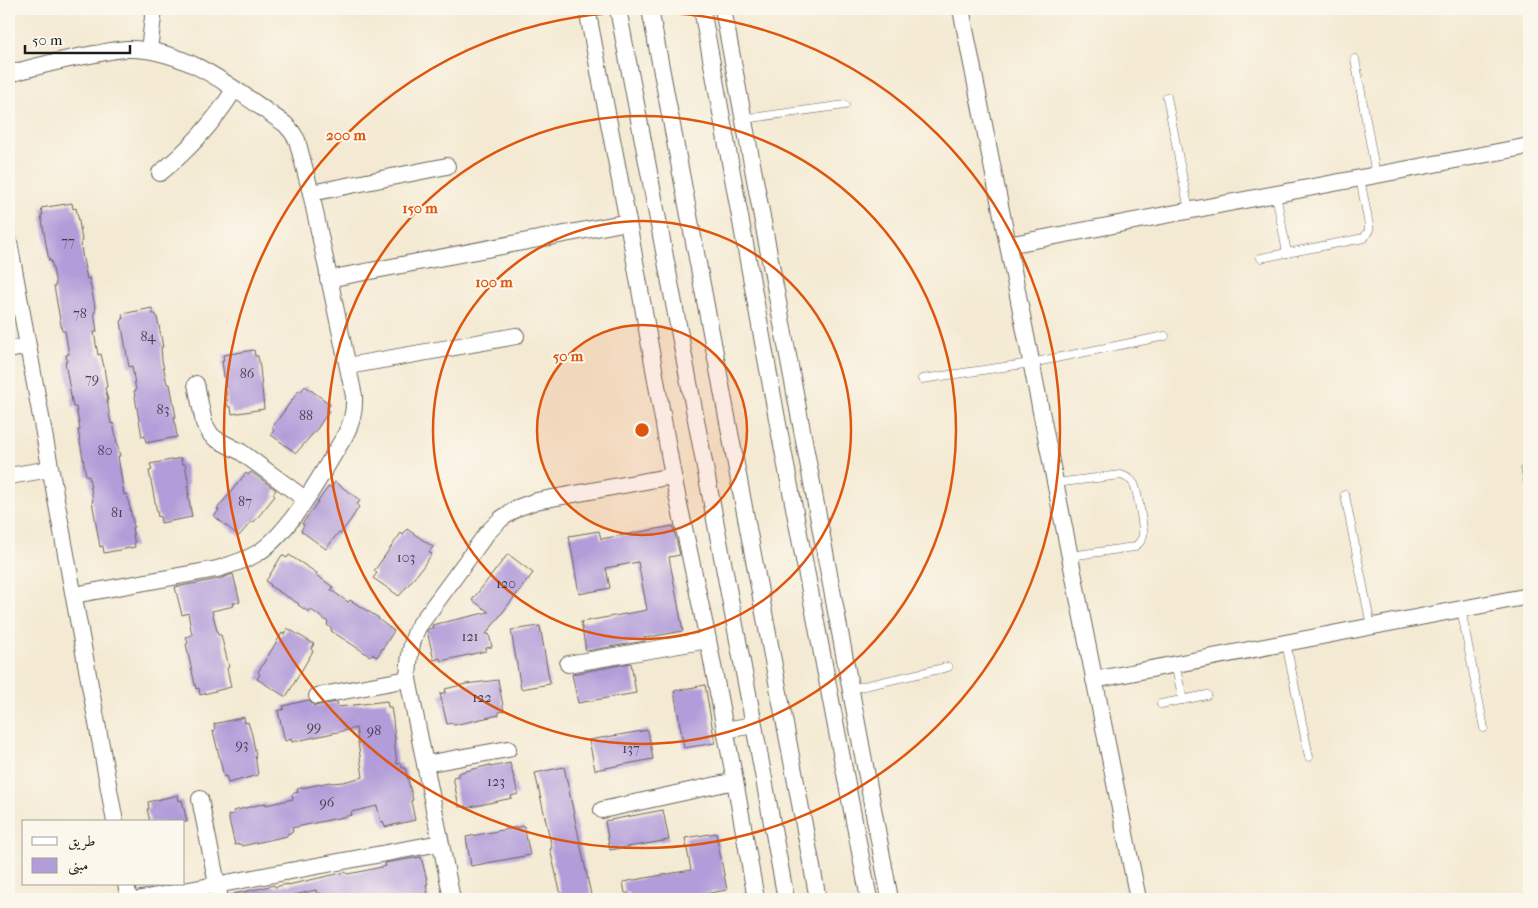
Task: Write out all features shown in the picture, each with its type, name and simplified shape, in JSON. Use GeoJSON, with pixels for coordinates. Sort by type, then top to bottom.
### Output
{"type":"FeatureCollection","features":[{"type":"Feature","properties":{"kind":"street"},"geometry":{"type":"LineString","coordinates":[[149,50],[154,9]]}},
{"type":"Feature","properties":{"kind":"street"},"geometry":{"type":"LineString","coordinates":[[587,9],[674,476],[708,640],[756,899]]}},
{"type":"Feature","properties":{"kind":"street"},"geometry":{"type":"LineString","coordinates":[[618,9],[786,899]]}},
{"type":"Feature","properties":{"kind":"street"},"geometry":{"type":"LineString","coordinates":[[650,9],[818,899]]}},
{"type":"Feature","properties":{"kind":"street"},"geometry":{"type":"LineString","coordinates":[[702,9],[778,424],[869,899]]}},
{"type":"Feature","properties":{"kind":"street"},"geometry":{"type":"LineString","coordinates":[[723,9],[852,688],[890,899]]}},
{"type":"Feature","properties":{"kind":"street"},"geometry":{"type":"LineString","coordinates":[[961,9],[1138,899]]}},
{"type":"Feature","properties":{"kind":"street"},"geometry":{"type":"LineString","coordinates":[[9,74],[57,60],[113,50],[149,50],[183,60],[202,69],[285,124],[297,140],[311,192],[354,396],[351,425],[286,527],[257,554],[217,570],[74,595]]}},
{"type":"Feature","properties":{"kind":"street"},"geometry":{"type":"LineString","coordinates":[[160,173],[199,138],[234,90]]}},
{"type":"Feature","properties":{"kind":"street"},"geometry":{"type":"LineString","coordinates":[[1008,245],[1529,146]]}},
{"type":"Feature","properties":{"kind":"street"},"geometry":{"type":"LineString","coordinates":[[311,192],[447,166]]}},
{"type":"Feature","properties":{"kind":"street"},"geometry":{"type":"LineString","coordinates":[[328,279],[628,222]]}},
{"type":"Feature","properties":{"kind":"street"},"geometry":{"type":"LineString","coordinates":[[9,242],[115,820]]}},
{"type":"Feature","properties":{"kind":"street"},"geometry":{"type":"LineString","coordinates":[[348,366],[516,336]]}},
{"type":"Feature","properties":{"kind":"street"},"geometry":{"type":"LineString","coordinates":[[9,350],[28,346]]}},
{"type":"Feature","properties":{"kind":"street"},"geometry":{"type":"LineString","coordinates":[[196,384],[204,424],[211,435],[216,440],[241,452],[305,499]]}},
{"type":"Feature","properties":{"kind":"street"},"geometry":{"type":"LineString","coordinates":[[778,424],[801,420]]}},
{"type":"Feature","properties":{"kind":"street"},"geometry":{"type":"LineString","coordinates":[[9,476],[50,469]]}},
{"type":"Feature","properties":{"kind":"street"},"geometry":{"type":"LineString","coordinates":[[452,899],[408,679],[409,655],[418,627],[487,533],[501,519],[517,508],[536,501],[674,476]]}},
{"type":"Feature","properties":{"kind":"street"},"geometry":{"type":"LineString","coordinates":[[1094,680],[1529,596]]}},
{"type":"Feature","properties":{"kind":"street"},"geometry":{"type":"LineString","coordinates":[[568,664],[708,640]]}},
{"type":"Feature","properties":{"kind":"street"},"geometry":{"type":"LineString","coordinates":[[317,696],[408,679]]}},
{"type":"Feature","properties":{"kind":"street"},"geometry":{"type":"LineString","coordinates":[[725,730],[754,725]]}},
{"type":"Feature","properties":{"kind":"street"},"geometry":{"type":"LineString","coordinates":[[425,764],[508,749]]}},
{"type":"Feature","properties":{"kind":"street"},"geometry":{"type":"LineString","coordinates":[[602,810],[735,782]]}},
{"type":"Feature","properties":{"kind":"street"},"geometry":{"type":"LineString","coordinates":[[200,799],[219,892]]}},
{"type":"Feature","properties":{"kind":"street"},"geometry":{"type":"LineString","coordinates":[[140,899],[219,892],[440,843]]}},
{"type":"Feature","properties":{"kind":"street"},"geometry":{"type":"LineString","coordinates":[[126,886],[129,899]]}},
{"type":"Feature","properties":{"kind":"lane"},"geometry":{"type":"LineString","coordinates":[[1261,258],[1359,239],[1367,234],[1369,226],[1368,176],[1355,59]]}},
{"type":"Feature","properties":{"kind":"lane"},"geometry":{"type":"LineString","coordinates":[[1167,97],[1189,211]]}},
{"type":"Feature","properties":{"kind":"lane"},"geometry":{"type":"LineString","coordinates":[[744,119],[845,105]]}},
{"type":"Feature","properties":{"kind":"lane"},"geometry":{"type":"LineString","coordinates":[[1276,194],[1287,253]]}},
{"type":"Feature","properties":{"kind":"lane"},"geometry":{"type":"LineString","coordinates":[[922,379],[1031,363],[1165,336]]}},
{"type":"Feature","properties":{"kind":"lane"},"geometry":{"type":"LineString","coordinates":[[1525,468],[1529,488]]}},
{"type":"Feature","properties":{"kind":"lane"},"geometry":{"type":"LineString","coordinates":[[1055,483],[1121,475],[1130,480],[1136,488],[1143,529],[1142,538],[1137,544],[1134,547],[1070,556]]}},
{"type":"Feature","properties":{"kind":"lane"},"geometry":{"type":"LineString","coordinates":[[1345,495],[1371,626]]}},
{"type":"Feature","properties":{"kind":"lane"},"geometry":{"type":"LineString","coordinates":[[1461,609],[1484,728]]}},
{"type":"Feature","properties":{"kind":"lane"},"geometry":{"type":"LineString","coordinates":[[1286,643],[1309,758]]}},
{"type":"Feature","properties":{"kind":"lane"},"geometry":{"type":"LineString","coordinates":[[1175,664],[1183,700]]}},
{"type":"Feature","properties":{"kind":"lane"},"geometry":{"type":"LineString","coordinates":[[852,688],[948,667]]}},
{"type":"Feature","properties":{"kind":"lane"},"geometry":{"type":"LineString","coordinates":[[1161,704],[1207,696]]}},
{"type":"Feature","properties":{"kind":"building"},"geometry":{"type":"Polygon","coordinates":[[[72,203],[73,209],[76,208],[79,221],[82,254],[96,311],[94,312],[97,332],[94,332],[98,355],[101,354],[104,367],[107,387],[105,388],[111,424],[113,423],[120,456],[118,456],[124,495],[127,494],[134,527],[132,527],[135,547],[104,553],[103,546],[100,547],[89,476],[86,476],[76,407],[73,407],[65,362],[67,361],[66,355],[69,354],[65,331],[62,331],[54,286],[56,285],[51,260],[49,261],[41,215],[43,215],[41,208],[72,203]]]}},
{"type":"Feature","properties":{"kind":"building"},"geometry":{"type":"Polygon","coordinates":[[[152,308],[153,314],[156,314],[159,326],[163,347],[161,347],[162,360],[167,384],[170,384],[176,417],[174,417],[177,437],[146,443],[145,436],[142,437],[134,391],[136,391],[132,366],[129,367],[121,321],[123,320],[122,314],[152,308]]]}},
{"type":"Feature","properties":{"kind":"building"},"geometry":{"type":"Polygon","coordinates":[[[254,350],[255,356],[258,356],[264,409],[232,414],[231,407],[228,407],[222,361],[224,361],[223,355],[254,350]]]}},
{"type":"Feature","properties":{"kind":"building"},"geometry":{"type":"Polygon","coordinates":[[[305,386],[330,404],[327,409],[329,411],[317,429],[296,453],[271,435],[274,430],[272,428],[299,390],[301,392],[305,386]]]}},
{"type":"Feature","properties":{"kind":"building"},"geometry":{"type":"Polygon","coordinates":[[[181,458],[182,464],[185,464],[192,517],[161,523],[160,516],[158,517],[149,471],[152,470],[150,464],[181,458]]]}},
{"type":"Feature","properties":{"kind":"building"},"geometry":{"type":"Polygon","coordinates":[[[251,472],[276,490],[273,494],[275,496],[254,522],[252,521],[239,536],[214,516],[219,510],[217,509],[246,473],[248,475],[251,472]]]}},
{"type":"Feature","properties":{"kind":"building"},"geometry":{"type":"Polygon","coordinates":[[[335,482],[360,500],[357,505],[359,507],[352,518],[326,549],[301,531],[304,525],[302,524],[329,486],[331,488],[335,482]]]}},
{"type":"Feature","properties":{"kind":"building"},"geometry":{"type":"Polygon","coordinates":[[[673,526],[680,555],[669,557],[683,631],[644,638],[645,641],[586,651],[581,622],[647,610],[638,562],[606,568],[610,588],[579,594],[569,536],[599,531],[601,539],[673,526]]]}},
{"type":"Feature","properties":{"kind":"building"},"geometry":{"type":"Polygon","coordinates":[[[407,529],[433,547],[429,552],[432,554],[399,596],[373,578],[377,573],[374,571],[401,533],[403,535],[407,529]]]}},
{"type":"Feature","properties":{"kind":"building"},"geometry":{"type":"Polygon","coordinates":[[[508,554],[533,573],[486,634],[489,634],[492,647],[486,648],[486,651],[441,661],[440,658],[434,660],[427,631],[433,628],[432,625],[489,612],[472,600],[508,554]]]}},
{"type":"Feature","properties":{"kind":"building"},"geometry":{"type":"Polygon","coordinates":[[[282,555],[287,558],[289,555],[317,573],[316,575],[333,587],[331,590],[348,602],[350,600],[379,618],[394,631],[377,657],[372,654],[370,656],[331,631],[332,629],[327,625],[328,622],[310,609],[309,612],[270,586],[266,581],[282,555]]]}},
{"type":"Feature","properties":{"kind":"building"},"geometry":{"type":"Polygon","coordinates":[[[233,574],[240,602],[233,603],[234,606],[212,611],[218,635],[221,635],[229,667],[227,668],[231,687],[200,695],[199,688],[196,689],[186,644],[188,643],[186,637],[192,635],[188,613],[182,615],[175,587],[219,579],[233,574]]]}},
{"type":"Feature","properties":{"kind":"building"},"geometry":{"type":"Polygon","coordinates":[[[540,626],[550,684],[521,689],[511,630],[540,626]]]}},
{"type":"Feature","properties":{"kind":"building"},"geometry":{"type":"Polygon","coordinates":[[[287,628],[314,644],[311,649],[313,651],[286,697],[257,679],[260,674],[258,672],[287,628]]]}},
{"type":"Feature","properties":{"kind":"building"},"geometry":{"type":"Polygon","coordinates":[[[631,663],[636,693],[578,703],[572,674],[631,663]]]}},
{"type":"Feature","properties":{"kind":"building"},"geometry":{"type":"Polygon","coordinates":[[[498,680],[504,711],[499,712],[499,715],[454,725],[453,723],[447,724],[440,694],[446,692],[445,689],[498,680]]]}},
{"type":"Feature","properties":{"kind":"building"},"geometry":{"type":"Polygon","coordinates":[[[705,685],[715,743],[684,748],[674,691],[705,685]]]}},
{"type":"Feature","properties":{"kind":"building"},"geometry":{"type":"Polygon","coordinates":[[[308,700],[314,706],[337,702],[338,707],[387,701],[388,707],[391,707],[397,764],[401,763],[402,768],[405,768],[413,800],[411,801],[415,820],[385,827],[383,821],[381,822],[377,806],[351,812],[352,815],[292,828],[293,832],[287,834],[287,836],[242,846],[241,844],[235,845],[228,815],[234,814],[233,811],[293,799],[292,794],[298,792],[297,789],[363,777],[356,728],[292,742],[291,739],[285,741],[278,711],[284,709],[283,706],[308,700]]]}},
{"type":"Feature","properties":{"kind":"building"},"geometry":{"type":"Polygon","coordinates":[[[244,717],[245,723],[248,722],[252,735],[258,775],[228,783],[226,776],[224,777],[213,731],[215,731],[214,724],[244,717]]]}},
{"type":"Feature","properties":{"kind":"building"},"geometry":{"type":"Polygon","coordinates":[[[648,730],[653,759],[595,770],[589,740],[648,730]]]}},
{"type":"Feature","properties":{"kind":"building"},"geometry":{"type":"Polygon","coordinates":[[[510,763],[518,794],[511,796],[512,798],[466,808],[466,806],[459,807],[453,777],[458,776],[458,773],[490,765],[491,767],[510,763]]]}},
{"type":"Feature","properties":{"kind":"building"},"geometry":{"type":"Polygon","coordinates":[[[564,767],[591,895],[569,899],[562,899],[535,773],[564,767]]]}},
{"type":"Feature","properties":{"kind":"building"},"geometry":{"type":"Polygon","coordinates":[[[178,795],[179,801],[182,800],[187,822],[185,820],[150,820],[147,809],[149,809],[148,802],[178,795]]]}},
{"type":"Feature","properties":{"kind":"building"},"geometry":{"type":"Polygon","coordinates":[[[663,810],[669,840],[610,850],[605,821],[663,810]]]}},
{"type":"Feature","properties":{"kind":"building"},"geometry":{"type":"Polygon","coordinates":[[[524,826],[530,855],[471,866],[466,837],[524,826]]]}},
{"type":"Feature","properties":{"kind":"building"},"geometry":{"type":"Polygon","coordinates":[[[716,833],[727,890],[675,899],[630,899],[629,893],[625,893],[623,882],[691,870],[685,838],[716,833]]]}},
{"type":"Feature","properties":{"kind":"building"},"geometry":{"type":"Polygon","coordinates":[[[421,857],[428,884],[426,884],[429,899],[323,899],[321,893],[317,894],[316,890],[285,899],[235,899],[234,894],[274,885],[275,887],[288,885],[346,872],[347,874],[359,872],[386,866],[385,863],[421,857]]]}}]}
